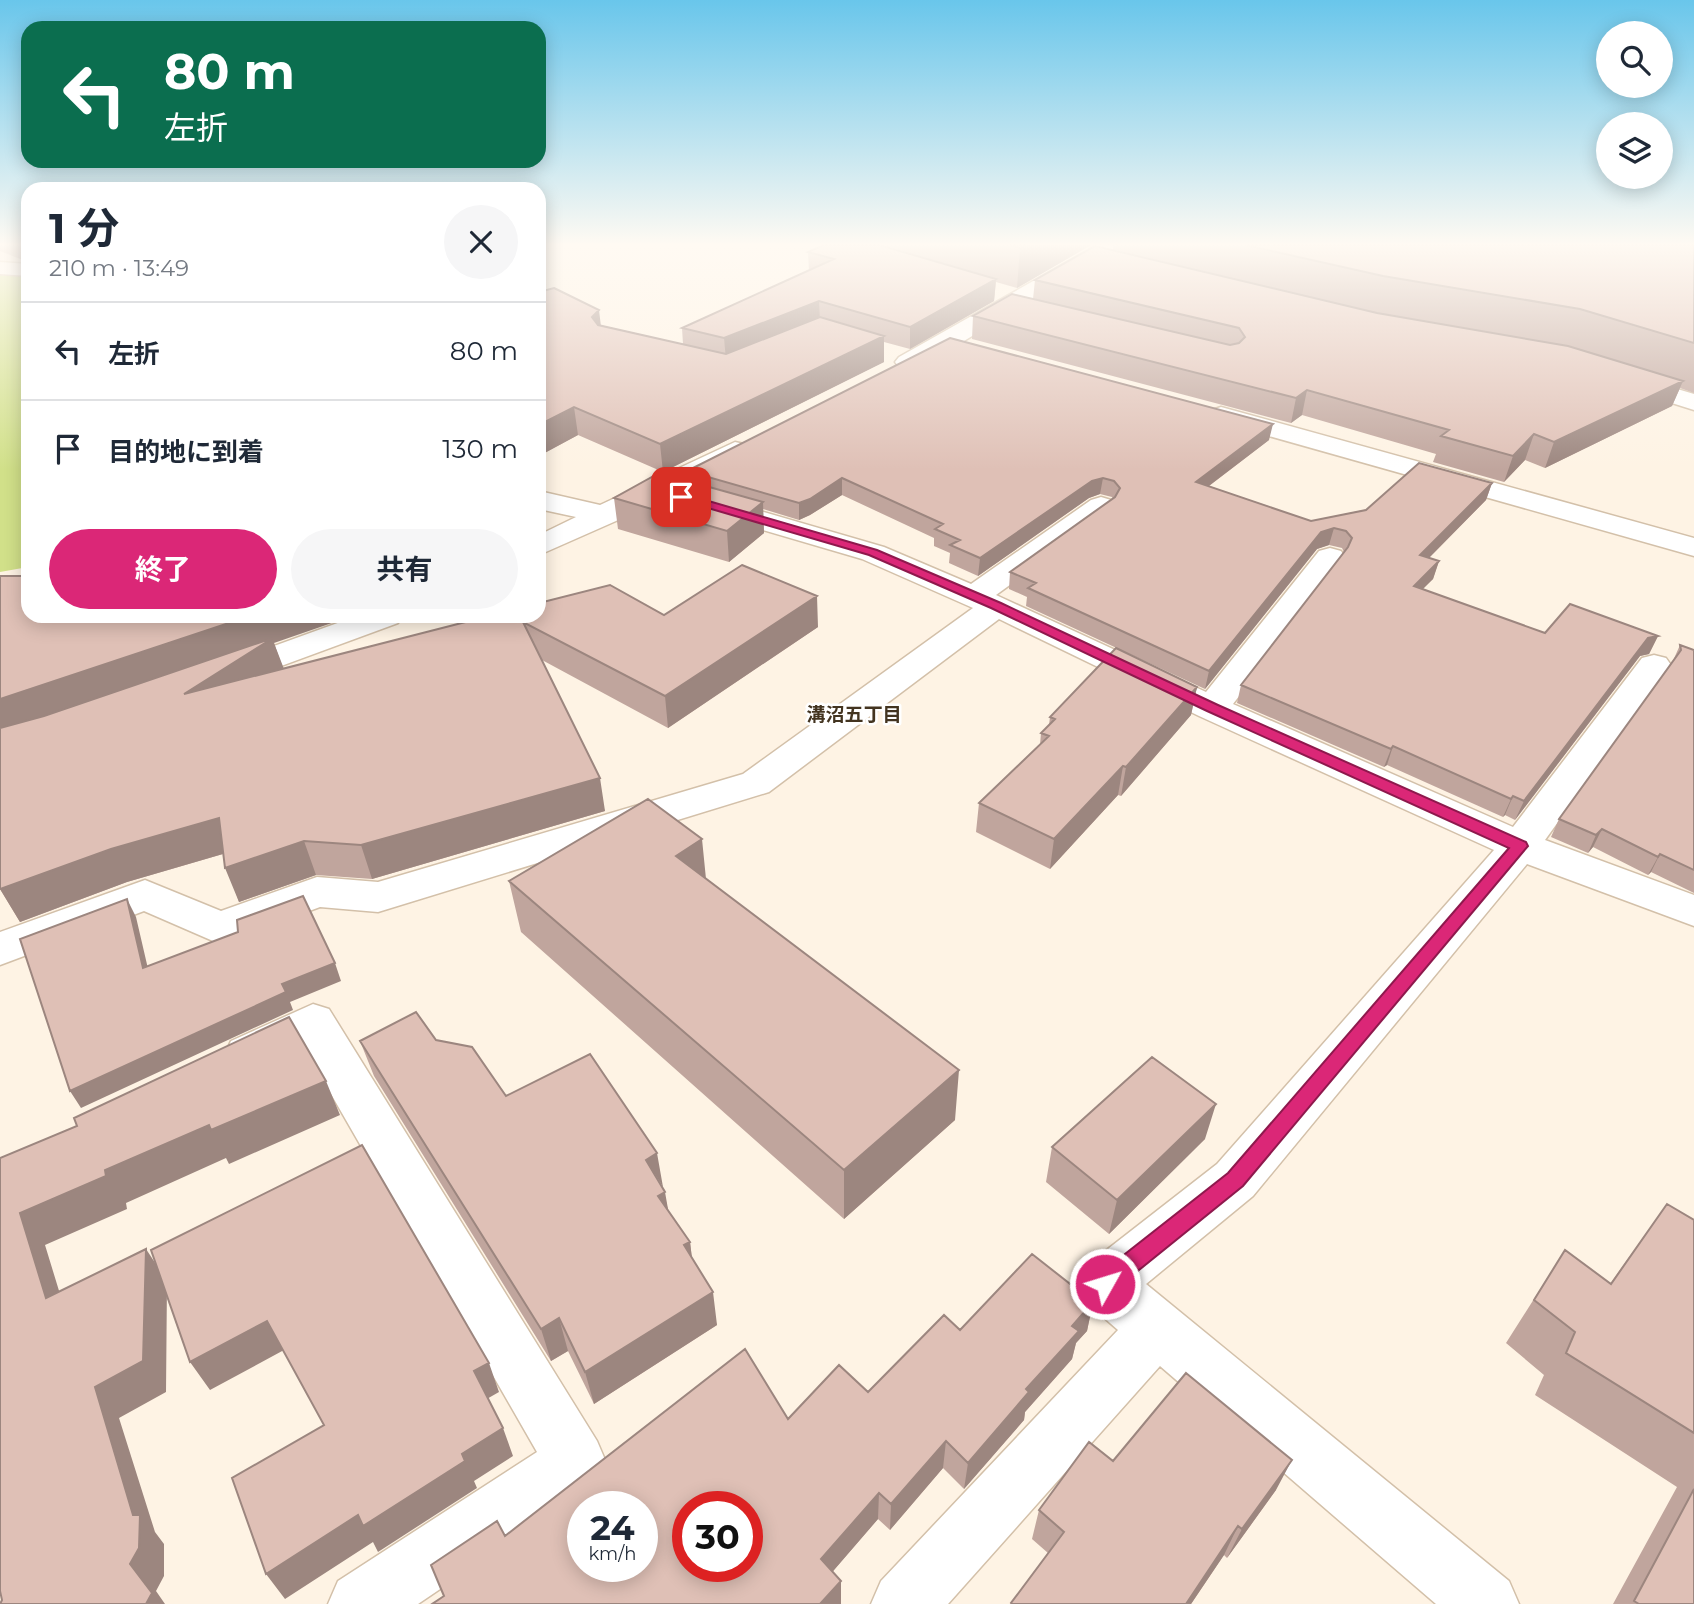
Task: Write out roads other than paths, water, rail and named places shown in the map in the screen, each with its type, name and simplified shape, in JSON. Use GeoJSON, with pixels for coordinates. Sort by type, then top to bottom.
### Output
{"type":"FeatureCollection","features":[{"type":"Feature","properties":{"kind":"street"},"geometry":{"type":"LineString","coordinates":[[886,362],[911,360],[982,320]]}},
{"type":"Feature","properties":{"kind":"street"},"geometry":{"type":"LineString","coordinates":[[946,342],[973,349]]}},
{"type":"Feature","properties":{"kind":"street"},"geometry":{"type":"LineString","coordinates":[[1603,373],[1694,402]]}},
{"type":"Feature","properties":{"kind":"street"},"geometry":{"type":"LineString","coordinates":[[1195,409],[1694,547]]}},
{"type":"Feature","properties":{"kind":"street"},"geometry":{"type":"LineString","coordinates":[[546,543],[752,441]]}},
{"type":"Feature","properties":{"kind":"street"},"geometry":{"type":"LineString","coordinates":[[657,490],[873,553],[985,601],[1212,708],[1520,846],[1694,911]]}},
{"type":"Feature","properties":{"kind":"street"},"geometry":{"type":"LineString","coordinates":[[546,502],[606,515]]}},
{"type":"Feature","properties":{"kind":"street"},"geometry":{"type":"LineString","coordinates":[[0,949],[145,895],[220,928],[317,892],[378,897],[756,783],[1101,506]]}},
{"type":"Feature","properties":{"kind":"street"},"geometry":{"type":"LineString","coordinates":[[1212,708],[1330,556]]}},
{"type":"Feature","properties":{"kind":"street"},"geometry":{"type":"LineString","coordinates":[[198,685],[356,623]]}},
{"type":"Feature","properties":{"kind":"street"},"geometry":{"type":"LineString","coordinates":[[1486,1604],[1105,1284],[1235,1180],[1520,846],[1654,665]]}},
{"type":"Feature","properties":{"kind":"street"},"geometry":{"type":"LineString","coordinates":[[200,1077],[313,1023],[576,1462],[361,1604]]}},
{"type":"Feature","properties":{"kind":"street"},"geometry":{"type":"LineString","coordinates":[[904,1604],[1157,1328]]}},
{"type":"Feature","properties":{"kind":"district","name":"溝沼五丁目"},"geometry":{"type":"Point","coordinates":[854,714]}}]}
